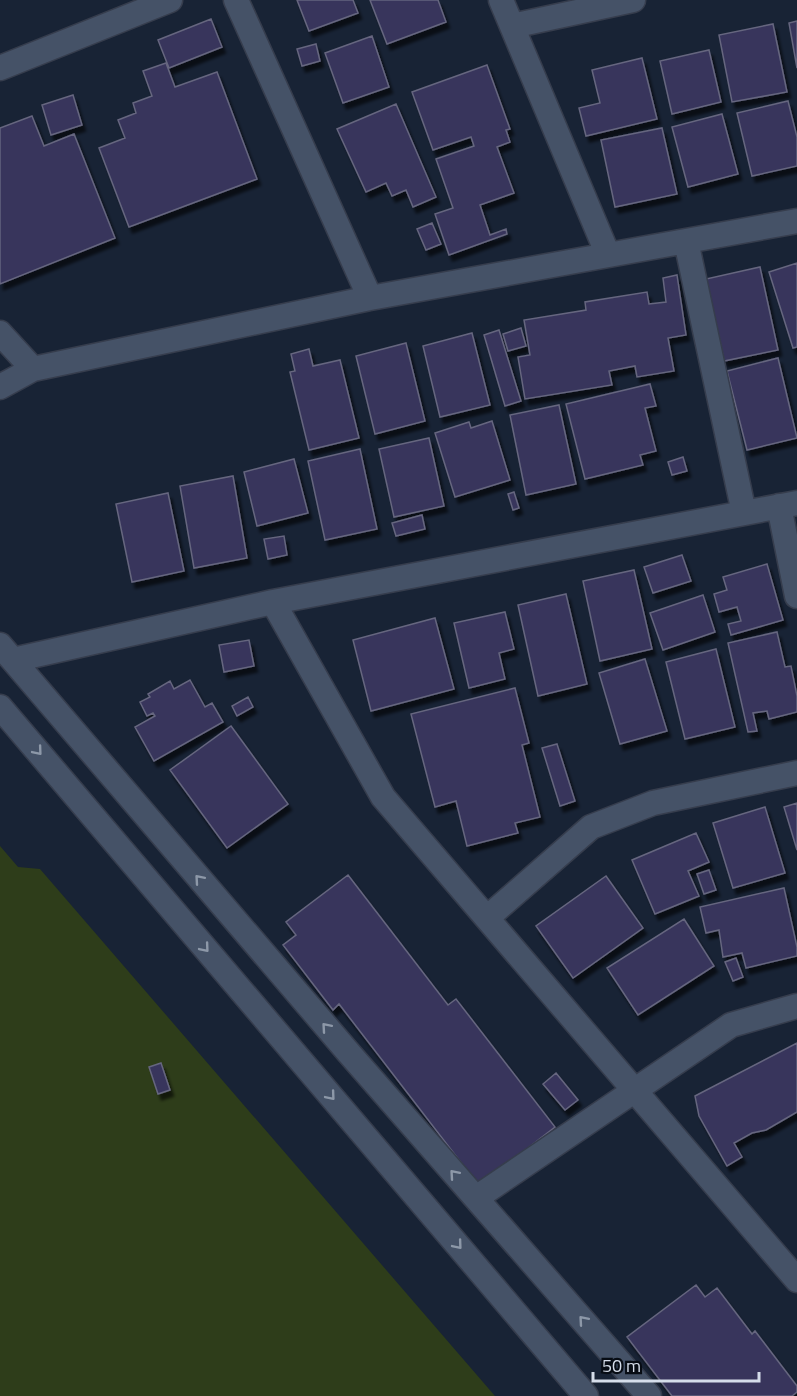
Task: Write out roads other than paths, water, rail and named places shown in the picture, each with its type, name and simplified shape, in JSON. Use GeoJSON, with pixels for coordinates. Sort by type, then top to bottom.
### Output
{"type":"FeatureCollection","features":[{"type":"Feature","properties":{"kind":"street"},"geometry":{"type":"LineString","coordinates":[[0,68],[170,0]]}},
{"type":"Feature","properties":{"kind":"street"},"geometry":{"type":"LineString","coordinates":[[236,0],[370,298]]}},
{"type":"Feature","properties":{"kind":"street"},"geometry":{"type":"LineString","coordinates":[[501,0],[608,255]]}},
{"type":"Feature","properties":{"kind":"street"},"geometry":{"type":"LineString","coordinates":[[512,26],[633,0]]}},
{"type":"Feature","properties":{"kind":"street"},"geometry":{"type":"LineString","coordinates":[[0,387],[33,369],[370,298],[797,221]]}},
{"type":"Feature","properties":{"kind":"street"},"geometry":{"type":"LineString","coordinates":[[686,241],[744,513]]}},
{"type":"Feature","properties":{"kind":"street"},"geometry":{"type":"LineString","coordinates":[[0,333],[33,369]]}},
{"type":"Feature","properties":{"kind":"street"},"geometry":{"type":"LineString","coordinates":[[649,1396],[348,1052],[6,653],[788,504],[797,596]]}},
{"type":"Feature","properties":{"kind":"street"},"geometry":{"type":"LineString","coordinates":[[273,602],[383,797],[635,1091],[794,1272]]}},
{"type":"Feature","properties":{"kind":"street"},"geometry":{"type":"LineString","coordinates":[[0,707],[586,1396]]}},
{"type":"Feature","properties":{"kind":"street"},"geometry":{"type":"LineString","coordinates":[[487,918],[591,827],[653,802],[797,773]]}},
{"type":"Feature","properties":{"kind":"street"},"geometry":{"type":"LineString","coordinates":[[476,1198],[731,1025],[797,1006]]}}]}
